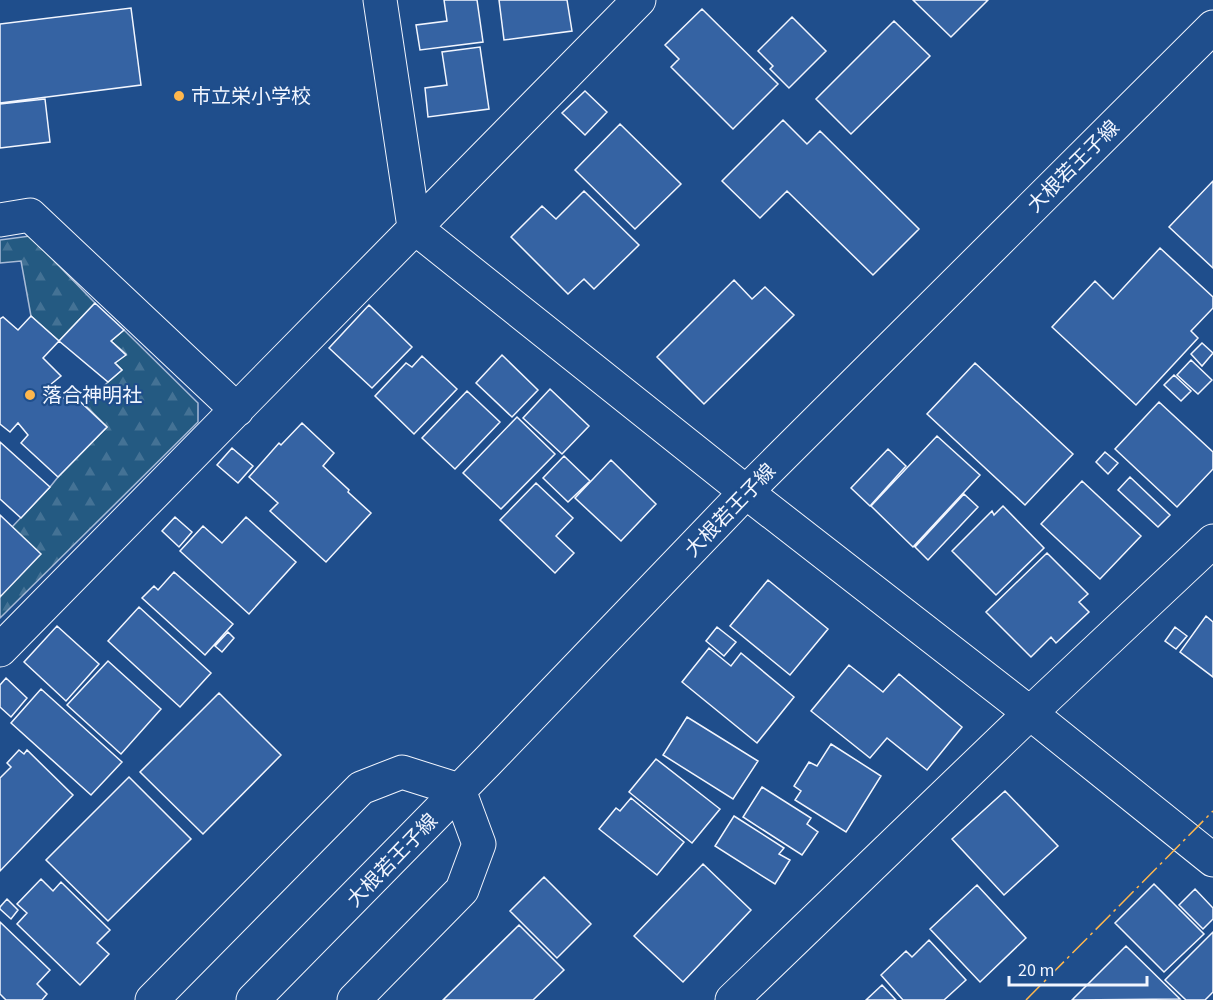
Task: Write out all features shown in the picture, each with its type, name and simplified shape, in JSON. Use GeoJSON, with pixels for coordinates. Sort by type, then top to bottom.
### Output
{"type":"FeatureCollection","features":[{"type":"Feature","properties":{"kind":"street"},"geometry":{"type":"LineString","coordinates":[[380,0],[414,227],[1213,860]]}},
{"type":"Feature","properties":{"kind":"street"},"geometry":{"type":"LineString","coordinates":[[0,650],[639,0]]}},
{"type":"Feature","properties":{"kind":"street","name":"大根若王子線"},"geometry":{"type":"LineString","coordinates":[[254,1000],[746,492],[1213,27]]}},
{"type":"Feature","properties":{"kind":"street"},"geometry":{"type":"LineString","coordinates":[[0,220],[30,216],[237,410]]}},
{"type":"Feature","properties":{"kind":"street"},"geometry":{"type":"LineString","coordinates":[[732,1000],[1030,713],[1213,541]]}},
{"type":"Feature","properties":{"kind":"street"},"geometry":{"type":"LineString","coordinates":[[152,1000],[361,788],[402,772],[459,790],[479,844],[462,890],[354,1000]]}},
{"type":"Feature","properties":{"kind":"green space"},"geometry":{"type":"Polygon","coordinates":[[[30,236],[95,303],[59,341],[31,316],[21,261],[0,263],[0,240],[30,236]]]}},
{"type":"Feature","properties":{"kind":"green space"},"geometry":{"type":"Polygon","coordinates":[[[124,330],[198,403],[198,422],[0,618],[0,597],[12,527],[107,427],[85,405],[122,370],[115,363],[126,354],[111,341],[124,330]]]}},
{"type":"Feature","properties":{"kind":"building"},"geometry":{"type":"Polygon","coordinates":[[[444,0],[477,0],[483,42],[420,50],[416,25],[447,21],[444,0]]]}},
{"type":"Feature","properties":{"kind":"building"},"geometry":{"type":"Polygon","coordinates":[[[499,0],[567,0],[572,31],[504,40],[499,0]]]}},
{"type":"Feature","properties":{"kind":"building"},"geometry":{"type":"Polygon","coordinates":[[[913,0],[988,0],[951,37],[913,0]]]}},
{"type":"Feature","properties":{"kind":"building"},"geometry":{"type":"Polygon","coordinates":[[[131,8],[141,85],[0,103],[0,24],[131,8]]]}},
{"type":"Feature","properties":{"kind":"building"},"geometry":{"type":"Polygon","coordinates":[[[702,9],[778,84],[733,129],[671,67],[679,59],[665,45],[702,9]]]}},
{"type":"Feature","properties":{"kind":"building"},"geometry":{"type":"Polygon","coordinates":[[[792,17],[826,51],[789,88],[770,69],[773,66],[758,51],[792,17]]]}},
{"type":"Feature","properties":{"kind":"building"},"geometry":{"type":"Polygon","coordinates":[[[894,21],[930,56],[851,134],[816,99],[894,21]]]}},
{"type":"Feature","properties":{"kind":"building"},"geometry":{"type":"Polygon","coordinates":[[[480,47],[489,109],[428,117],[425,88],[447,85],[442,52],[480,47]]]}},
{"type":"Feature","properties":{"kind":"building"},"geometry":{"type":"Polygon","coordinates":[[[585,91],[607,112],[585,135],[562,113],[585,91]]]}},
{"type":"Feature","properties":{"kind":"building"},"geometry":{"type":"Polygon","coordinates":[[[45,99],[50,142],[0,148],[0,104],[45,99]]]}},
{"type":"Feature","properties":{"kind":"building"},"geometry":{"type":"Polygon","coordinates":[[[783,120],[807,144],[820,131],[919,229],[873,275],[787,191],[760,218],[722,181],[783,120]]]}},
{"type":"Feature","properties":{"kind":"building"},"geometry":{"type":"Polygon","coordinates":[[[620,124],[681,184],[635,229],[575,170],[620,124]]]}},
{"type":"Feature","properties":{"kind":"building"},"geometry":{"type":"Polygon","coordinates":[[[1213,181],[1213,268],[1169,227],[1213,181]]]}},
{"type":"Feature","properties":{"kind":"building"},"geometry":{"type":"Polygon","coordinates":[[[584,191],[639,245],[594,289],[584,279],[568,294],[511,237],[542,206],[556,219],[584,191]]]}},
{"type":"Feature","properties":{"kind":"building"},"geometry":{"type":"Polygon","coordinates":[[[1160,248],[1213,297],[1213,308],[1191,331],[1198,338],[1136,405],[1052,327],[1095,281],[1113,299],[1160,248]]]}},
{"type":"Feature","properties":{"kind":"building"},"geometry":{"type":"Polygon","coordinates":[[[734,280],[752,299],[765,287],[794,315],[704,404],[657,357],[734,280]]]}},
{"type":"Feature","properties":{"kind":"building"},"geometry":{"type":"Polygon","coordinates":[[[95,303],[124,330],[111,341],[126,355],[115,363],[122,370],[108,382],[59,341],[95,303]]]}},
{"type":"Feature","properties":{"kind":"building"},"geometry":{"type":"Polygon","coordinates":[[[369,305],[412,347],[372,388],[329,348],[369,305]]]}},
{"type":"Feature","properties":{"kind":"building","name":"落合神明社"},"geometry":{"type":"Polygon","coordinates":[[[31,316],[59,341],[43,358],[61,376],[50,385],[63,398],[71,393],[107,427],[58,477],[21,443],[28,435],[18,423],[10,432],[0,424],[0,319],[3,317],[18,330],[31,316]]]}},
{"type":"Feature","properties":{"kind":"building"},"geometry":{"type":"Polygon","coordinates":[[[1202,343],[1213,353],[1202,366],[1191,354],[1202,343]]]}},
{"type":"Feature","properties":{"kind":"building"},"geometry":{"type":"Polygon","coordinates":[[[502,355],[538,390],[512,417],[476,383],[502,355]]]}},
{"type":"Feature","properties":{"kind":"building"},"geometry":{"type":"Polygon","coordinates":[[[422,356],[457,389],[414,434],[375,396],[406,363],[412,367],[422,356]]]}},
{"type":"Feature","properties":{"kind":"building"},"geometry":{"type":"Polygon","coordinates":[[[1191,360],[1212,380],[1198,394],[1177,375],[1191,360]]]}},
{"type":"Feature","properties":{"kind":"building"},"geometry":{"type":"Polygon","coordinates":[[[975,363],[1073,454],[1025,505],[927,414],[975,363]]]}},
{"type":"Feature","properties":{"kind":"building"},"geometry":{"type":"Polygon","coordinates":[[[1174,375],[1191,391],[1181,401],[1164,385],[1174,375]]]}},
{"type":"Feature","properties":{"kind":"building"},"geometry":{"type":"Polygon","coordinates":[[[550,389],[589,426],[562,454],[523,418],[550,389]]]}},
{"type":"Feature","properties":{"kind":"building"},"geometry":{"type":"Polygon","coordinates":[[[467,391],[500,422],[455,469],[422,438],[467,391]]]}},
{"type":"Feature","properties":{"kind":"building"},"geometry":{"type":"Polygon","coordinates":[[[1159,402],[1213,452],[1213,469],[1177,507],[1115,449],[1159,402]]]}},
{"type":"Feature","properties":{"kind":"building"},"geometry":{"type":"Polygon","coordinates":[[[517,417],[555,454],[501,509],[463,473],[517,417]]]}},
{"type":"Feature","properties":{"kind":"building"},"geometry":{"type":"Polygon","coordinates":[[[302,423],[334,453],[323,466],[371,513],[326,562],[270,511],[278,503],[249,477],[279,443],[281,445],[302,423]]]}},
{"type":"Feature","properties":{"kind":"building"},"geometry":{"type":"Polygon","coordinates":[[[937,436],[980,475],[913,547],[871,506],[937,436]]]}},
{"type":"Feature","properties":{"kind":"building"},"geometry":{"type":"Polygon","coordinates":[[[0,442],[50,487],[21,518],[0,499],[0,442]]]}},
{"type":"Feature","properties":{"kind":"building"},"geometry":{"type":"Polygon","coordinates":[[[232,448],[253,466],[238,483],[217,465],[232,448]]]}},
{"type":"Feature","properties":{"kind":"building"},"geometry":{"type":"Polygon","coordinates":[[[888,449],[906,466],[870,506],[851,488],[888,449]]]}},
{"type":"Feature","properties":{"kind":"building"},"geometry":{"type":"Polygon","coordinates":[[[1105,452],[1118,463],[1108,474],[1096,462],[1105,452]]]}},
{"type":"Feature","properties":{"kind":"building"},"geometry":{"type":"Polygon","coordinates":[[[564,456],[590,481],[568,502],[543,478],[564,456]]]}},
{"type":"Feature","properties":{"kind":"building"},"geometry":{"type":"Polygon","coordinates":[[[611,460],[656,504],[621,541],[575,498],[611,460]]]}},
{"type":"Feature","properties":{"kind":"building"},"geometry":{"type":"Polygon","coordinates":[[[1130,477],[1170,515],[1158,527],[1118,490],[1130,477]]]}},
{"type":"Feature","properties":{"kind":"building"},"geometry":{"type":"Polygon","coordinates":[[[1082,481],[1141,536],[1100,579],[1041,524],[1082,481]]]}},
{"type":"Feature","properties":{"kind":"building"},"geometry":{"type":"Polygon","coordinates":[[[536,483],[573,518],[556,536],[574,553],[555,573],[500,520],[536,483]]]}},
{"type":"Feature","properties":{"kind":"building"},"geometry":{"type":"Polygon","coordinates":[[[964,494],[978,507],[928,560],[915,547],[964,494]]]}},
{"type":"Feature","properties":{"kind":"building"},"geometry":{"type":"Polygon","coordinates":[[[1003,506],[1044,548],[996,595],[952,551],[992,511],[994,515],[1003,506]]]}},
{"type":"Feature","properties":{"kind":"building"},"geometry":{"type":"Polygon","coordinates":[[[0,515],[41,554],[0,597],[0,515]]]}},
{"type":"Feature","properties":{"kind":"building"},"geometry":{"type":"Polygon","coordinates":[[[175,517],[192,532],[179,547],[162,531],[175,517]]]}},
{"type":"Feature","properties":{"kind":"building"},"geometry":{"type":"Polygon","coordinates":[[[246,517],[296,562],[249,614],[180,551],[203,526],[222,543],[246,517]]]}},
{"type":"Feature","properties":{"kind":"building"},"geometry":{"type":"Polygon","coordinates":[[[1047,553],[1088,594],[1079,602],[1089,612],[1056,643],[1051,637],[1031,657],[986,612],[1047,553]]]}},
{"type":"Feature","properties":{"kind":"building"},"geometry":{"type":"Polygon","coordinates":[[[174,572],[233,624],[205,655],[142,598],[154,586],[158,590],[174,572]]]}},
{"type":"Feature","properties":{"kind":"building"},"geometry":{"type":"Polygon","coordinates":[[[768,580],[828,629],[790,675],[730,626],[768,580]]]}},
{"type":"Feature","properties":{"kind":"building"},"geometry":{"type":"Polygon","coordinates":[[[139,607],[211,673],[180,707],[108,641],[139,607]]]}},
{"type":"Feature","properties":{"kind":"building"},"geometry":{"type":"Polygon","coordinates":[[[1206,616],[1213,622],[1213,677],[1180,652],[1206,616]]]}},
{"type":"Feature","properties":{"kind":"building"},"geometry":{"type":"Polygon","coordinates":[[[57,626],[99,664],[66,701],[24,662],[57,626]]]}},
{"type":"Feature","properties":{"kind":"building"},"geometry":{"type":"Polygon","coordinates":[[[717,627],[736,642],[724,656],[706,641],[717,627]]]}},
{"type":"Feature","properties":{"kind":"building"},"geometry":{"type":"Polygon","coordinates":[[[1175,627],[1187,636],[1176,649],[1165,641],[1175,627]]]}},
{"type":"Feature","properties":{"kind":"building"},"geometry":{"type":"Polygon","coordinates":[[[228,632],[234,638],[222,652],[215,646],[228,632]]]}},
{"type":"Feature","properties":{"kind":"building"},"geometry":{"type":"Polygon","coordinates":[[[709,648],[731,666],[741,653],[794,697],[757,743],[682,682],[709,648]]]}},
{"type":"Feature","properties":{"kind":"building"},"geometry":{"type":"Polygon","coordinates":[[[108,661],[161,709],[121,754],[67,705],[108,661]]]}},
{"type":"Feature","properties":{"kind":"building"},"geometry":{"type":"Polygon","coordinates":[[[849,665],[883,692],[899,674],[962,727],[927,770],[887,738],[870,758],[811,711],[849,665]]]}},
{"type":"Feature","properties":{"kind":"building"},"geometry":{"type":"Polygon","coordinates":[[[6,678],[27,698],[11,717],[0,707],[0,685],[6,678]]]}},
{"type":"Feature","properties":{"kind":"building"},"geometry":{"type":"Polygon","coordinates":[[[41,689],[122,762],[91,795],[11,723],[41,689]]]}},
{"type":"Feature","properties":{"kind":"building"},"geometry":{"type":"Polygon","coordinates":[[[219,693],[281,755],[203,834],[140,772],[219,693]]]}},
{"type":"Feature","properties":{"kind":"building"},"geometry":{"type":"Polygon","coordinates":[[[687,717],[758,761],[733,799],[663,755],[687,717]]]}},
{"type":"Feature","properties":{"kind":"building"},"geometry":{"type":"Polygon","coordinates":[[[831,744],[881,776],[846,832],[795,800],[801,791],[794,786],[809,762],[817,766],[831,744]]]}},
{"type":"Feature","properties":{"kind":"building"},"geometry":{"type":"Polygon","coordinates":[[[19,750],[24,754],[27,750],[73,795],[0,871],[0,778],[11,767],[7,763],[19,750]]]}},
{"type":"Feature","properties":{"kind":"building"},"geometry":{"type":"Polygon","coordinates":[[[656,759],[720,809],[692,843],[629,792],[656,759]]]}},
{"type":"Feature","properties":{"kind":"building"},"geometry":{"type":"Polygon","coordinates":[[[129,777],[191,839],[108,921],[46,860],[129,777]]]}},
{"type":"Feature","properties":{"kind":"building"},"geometry":{"type":"Polygon","coordinates":[[[762,787],[811,818],[807,824],[818,832],[802,855],[743,817],[762,787]]]}},
{"type":"Feature","properties":{"kind":"building"},"geometry":{"type":"Polygon","coordinates":[[[1005,791],[1058,846],[1004,895],[952,839],[1005,791]]]}},
{"type":"Feature","properties":{"kind":"building"},"geometry":{"type":"Polygon","coordinates":[[[631,798],[684,842],[657,875],[599,829],[616,808],[620,811],[631,798]]]}},
{"type":"Feature","properties":{"kind":"building"},"geometry":{"type":"Polygon","coordinates":[[[734,816],[784,848],[779,854],[790,860],[775,884],[715,846],[734,816]]]}},
{"type":"Feature","properties":{"kind":"building"},"geometry":{"type":"Polygon","coordinates":[[[703,864],[751,910],[683,982],[634,936],[703,864]]]}},
{"type":"Feature","properties":{"kind":"building"},"geometry":{"type":"Polygon","coordinates":[[[544,877],[591,924],[557,958],[510,911],[544,877]]]}},
{"type":"Feature","properties":{"kind":"building"},"geometry":{"type":"Polygon","coordinates":[[[41,879],[53,891],[61,882],[110,930],[97,943],[109,954],[80,985],[17,924],[27,913],[17,904],[41,879]]]}},
{"type":"Feature","properties":{"kind":"building"},"geometry":{"type":"Polygon","coordinates":[[[1154,884],[1204,934],[1164,972],[1115,923],[1154,884]]]}},
{"type":"Feature","properties":{"kind":"building"},"geometry":{"type":"Polygon","coordinates":[[[977,885],[1026,938],[980,982],[930,929],[977,885]]]}},
{"type":"Feature","properties":{"kind":"building"},"geometry":{"type":"Polygon","coordinates":[[[1195,889],[1213,908],[1213,919],[1203,929],[1179,905],[1195,889]]]}},
{"type":"Feature","properties":{"kind":"building"},"geometry":{"type":"Polygon","coordinates":[[[7,899],[18,910],[11,919],[0,909],[7,899]]]}},
{"type":"Feature","properties":{"kind":"building"},"geometry":{"type":"Polygon","coordinates":[[[0,922],[50,970],[37,984],[47,994],[42,1000],[6,1000],[0,994],[0,922]]]}},
{"type":"Feature","properties":{"kind":"building"},"geometry":{"type":"Polygon","coordinates":[[[519,925],[564,970],[533,1000],[443,1000],[519,925]]]}},
{"type":"Feature","properties":{"kind":"building"},"geometry":{"type":"Polygon","coordinates":[[[1213,932],[1213,992],[1205,1000],[1186,1000],[1165,980],[1213,932]]]}},
{"type":"Feature","properties":{"kind":"building"},"geometry":{"type":"Polygon","coordinates":[[[929,940],[966,980],[944,1000],[903,1000],[881,975],[906,951],[912,957],[929,940]]]}},
{"type":"Feature","properties":{"kind":"building"},"geometry":{"type":"Polygon","coordinates":[[[1126,946],[1180,999],[1072,1000],[1126,946]]]}},
{"type":"Feature","properties":{"kind":"building"},"geometry":{"type":"Polygon","coordinates":[[[882,985],[896,1000],[866,1000],[882,985]]]}},
{"type":"Feature","properties":{"kind":"power"},"geometry":{"type":"LineString","coordinates":[[1026,1000],[1213,811]]}},
{"type":"Feature","properties":{"kind":"place","name":"市立栄小学校"},"geometry":{"type":"Point","coordinates":[179,96]}},
{"type":"Feature","properties":{"kind":"place","name":"落合神明社"},"geometry":{"type":"Point","coordinates":[30,395]}}]}
